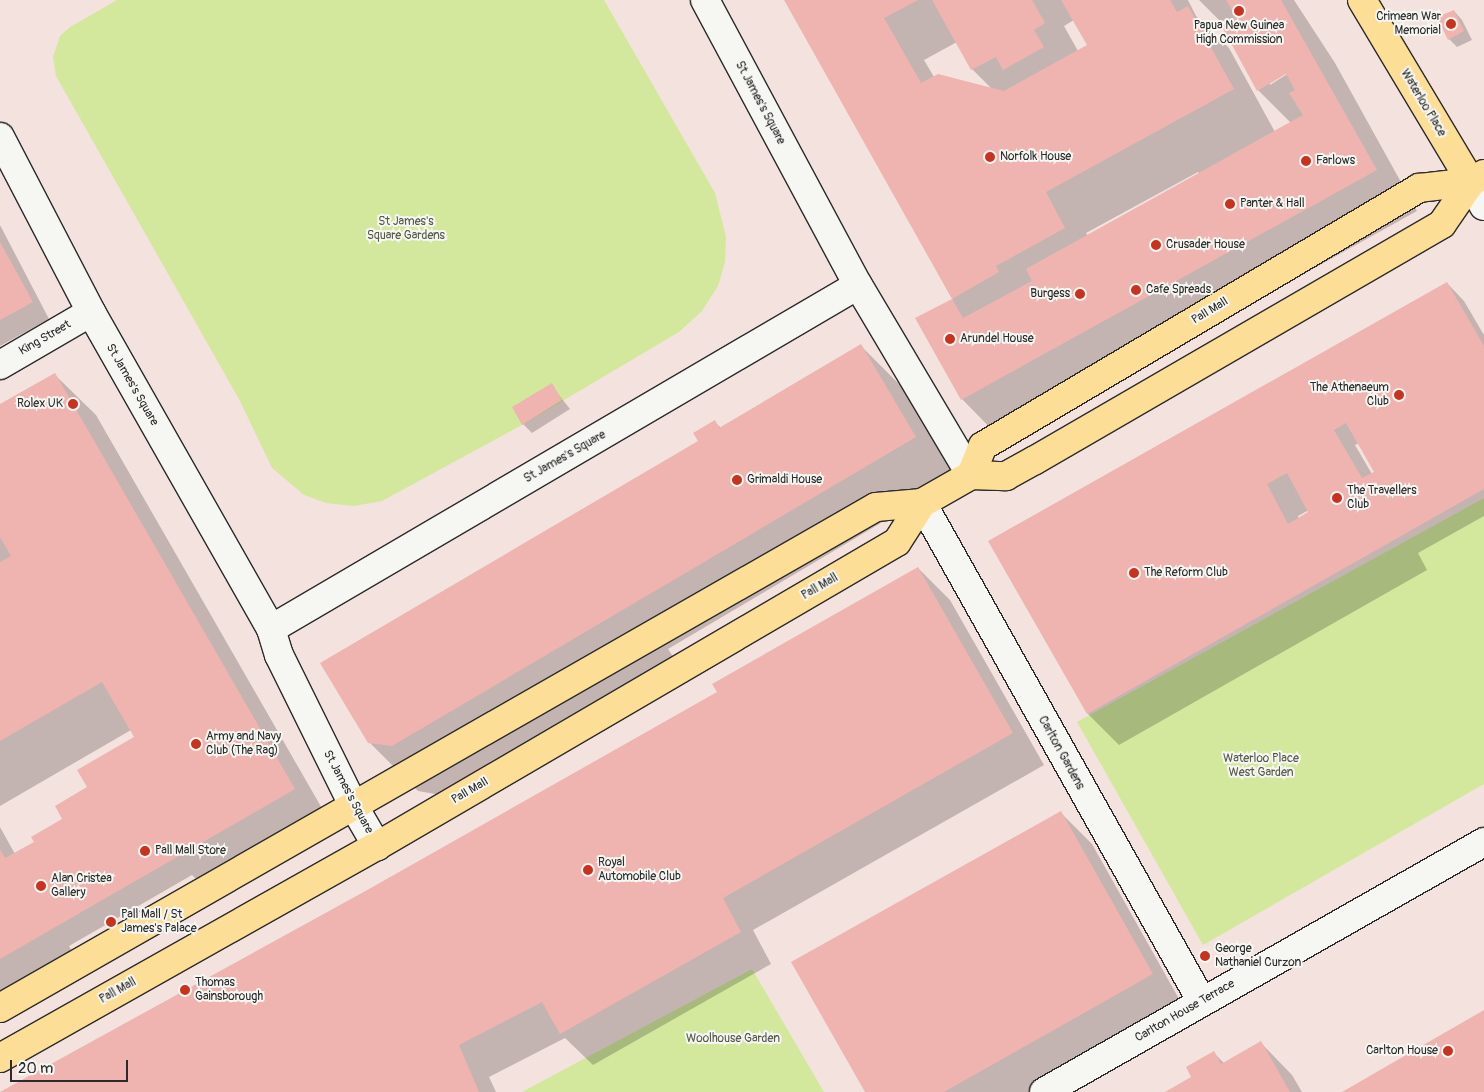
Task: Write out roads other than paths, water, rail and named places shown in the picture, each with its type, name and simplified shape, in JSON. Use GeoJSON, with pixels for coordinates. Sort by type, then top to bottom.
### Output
{"type":"FeatureCollection","features":[{"type":"Feature","properties":{"kind":"main road","name":"Waterloo Place"},"geometry":{"type":"LineString","coordinates":[[1362,0],[1478,178]]}},
{"type":"Feature","properties":{"kind":"main road","name":"Pall Mall"},"geometry":{"type":"LineString","coordinates":[[0,1008],[876,507],[922,503],[971,475],[983,446],[1419,188],[1478,178]]}},
{"type":"Feature","properties":{"kind":"main road"},"geometry":{"type":"LineString","coordinates":[[971,475],[1006,476],[1392,254],[1442,224],[1478,178]]}},
{"type":"Feature","properties":{"kind":"main road","name":"Pall Mall"},"geometry":{"type":"LineString","coordinates":[[0,1058],[377,846],[897,542],[922,503]]}},
{"type":"Feature","properties":{"kind":"street","name":"St James's Square"},"geometry":{"type":"LineString","coordinates":[[705,0],[858,284],[971,475]]}},
{"type":"Feature","properties":{"kind":"street","name":"St James's Square"},"geometry":{"type":"LineString","coordinates":[[0,137],[91,312],[271,629],[279,655],[353,805],[377,846]]}},
{"type":"Feature","properties":{"kind":"street","name":"Waterloo Place"},"geometry":{"type":"LineString","coordinates":[[1478,178],[1484,206]]}},
{"type":"Feature","properties":{"kind":"street","name":"St James's Square"},"geometry":{"type":"LineString","coordinates":[[271,629],[858,284]]}},
{"type":"Feature","properties":{"kind":"street","name":"King Street"},"geometry":{"type":"LineString","coordinates":[[0,365],[91,312]]}},
{"type":"Feature","properties":{"kind":"street","name":"Carlton Gardens"},"geometry":{"type":"LineString","coordinates":[[922,503],[1202,1002]]}},
{"type":"Feature","properties":{"kind":"street","name":"Carlton House Terrace"},"geometry":{"type":"LineString","coordinates":[[1044,1092],[1484,842]]}},
{"type":"Feature","properties":{"kind":"place","name":"Papua New Guinea High Commission"},"geometry":{"type":"Point","coordinates":[1239,11]}},
{"type":"Feature","properties":{"kind":"place","name":"Crimean War Memorial"},"geometry":{"type":"Point","coordinates":[1451,24]}},
{"type":"Feature","properties":{"kind":"place","name":"Norfolk House"},"geometry":{"type":"Point","coordinates":[990,157]}},
{"type":"Feature","properties":{"kind":"place","name":"Farlows"},"geometry":{"type":"Point","coordinates":[1306,161]}},
{"type":"Feature","properties":{"kind":"place","name":"Panter & Hall"},"geometry":{"type":"Point","coordinates":[1230,204]}},
{"type":"Feature","properties":{"kind":"place","name":"Crusader House"},"geometry":{"type":"Point","coordinates":[1156,245]}},
{"type":"Feature","properties":{"kind":"place","name":"Cafe Spreads"},"geometry":{"type":"Point","coordinates":[1136,290]}},
{"type":"Feature","properties":{"kind":"place","name":"Burgess"},"geometry":{"type":"Point","coordinates":[1080,294]}},
{"type":"Feature","properties":{"kind":"place","name":"Arundel House"},"geometry":{"type":"Point","coordinates":[950,339]}},
{"type":"Feature","properties":{"kind":"place","name":"The Athenaeum Club"},"geometry":{"type":"Point","coordinates":[1399,395]}},
{"type":"Feature","properties":{"kind":"place","name":"Rolex UK"},"geometry":{"type":"Point","coordinates":[73,404]}},
{"type":"Feature","properties":{"kind":"place","name":"Grimaldi House"},"geometry":{"type":"Point","coordinates":[737,480]}},
{"type":"Feature","properties":{"kind":"place","name":"The Travellers Club"},"geometry":{"type":"Point","coordinates":[1337,498]}},
{"type":"Feature","properties":{"kind":"place","name":"The Reform Club"},"geometry":{"type":"Point","coordinates":[1134,573]}},
{"type":"Feature","properties":{"kind":"place","name":"Army and Navy Club (The Rag)"},"geometry":{"type":"Point","coordinates":[196,744]}},
{"type":"Feature","properties":{"kind":"place","name":"Pall Mall Store"},"geometry":{"type":"Point","coordinates":[145,851]}},
{"type":"Feature","properties":{"kind":"place","name":"Royal Automobile Club"},"geometry":{"type":"Point","coordinates":[588,870]}},
{"type":"Feature","properties":{"kind":"place","name":"Alan Cristea Gallery"},"geometry":{"type":"Point","coordinates":[41,886]}},
{"type":"Feature","properties":{"kind":"place","name":"Pall Mall / St James's Palace"},"geometry":{"type":"Point","coordinates":[111,922]}},
{"type":"Feature","properties":{"kind":"place","name":"George Nathaniel Curzon"},"geometry":{"type":"Point","coordinates":[1205,956]}},
{"type":"Feature","properties":{"kind":"place","name":"Thomas Gainsborough"},"geometry":{"type":"Point","coordinates":[185,990]}},
{"type":"Feature","properties":{"kind":"place","name":"Carlton House"},"geometry":{"type":"Point","coordinates":[1448,1051]}},
{"type":"Feature","properties":{"kind":"park label","name":"St James's Square Gardens"},"geometry":{"type":"Point","coordinates":[406,229]}},
{"type":"Feature","properties":{"kind":"park label","name":"Waterloo Place West Garden"},"geometry":{"type":"Point","coordinates":[1261,766]}},
{"type":"Feature","properties":{"kind":"park label","name":"Woolhouse Garden"},"geometry":{"type":"Point","coordinates":[733,1039]}}]}
